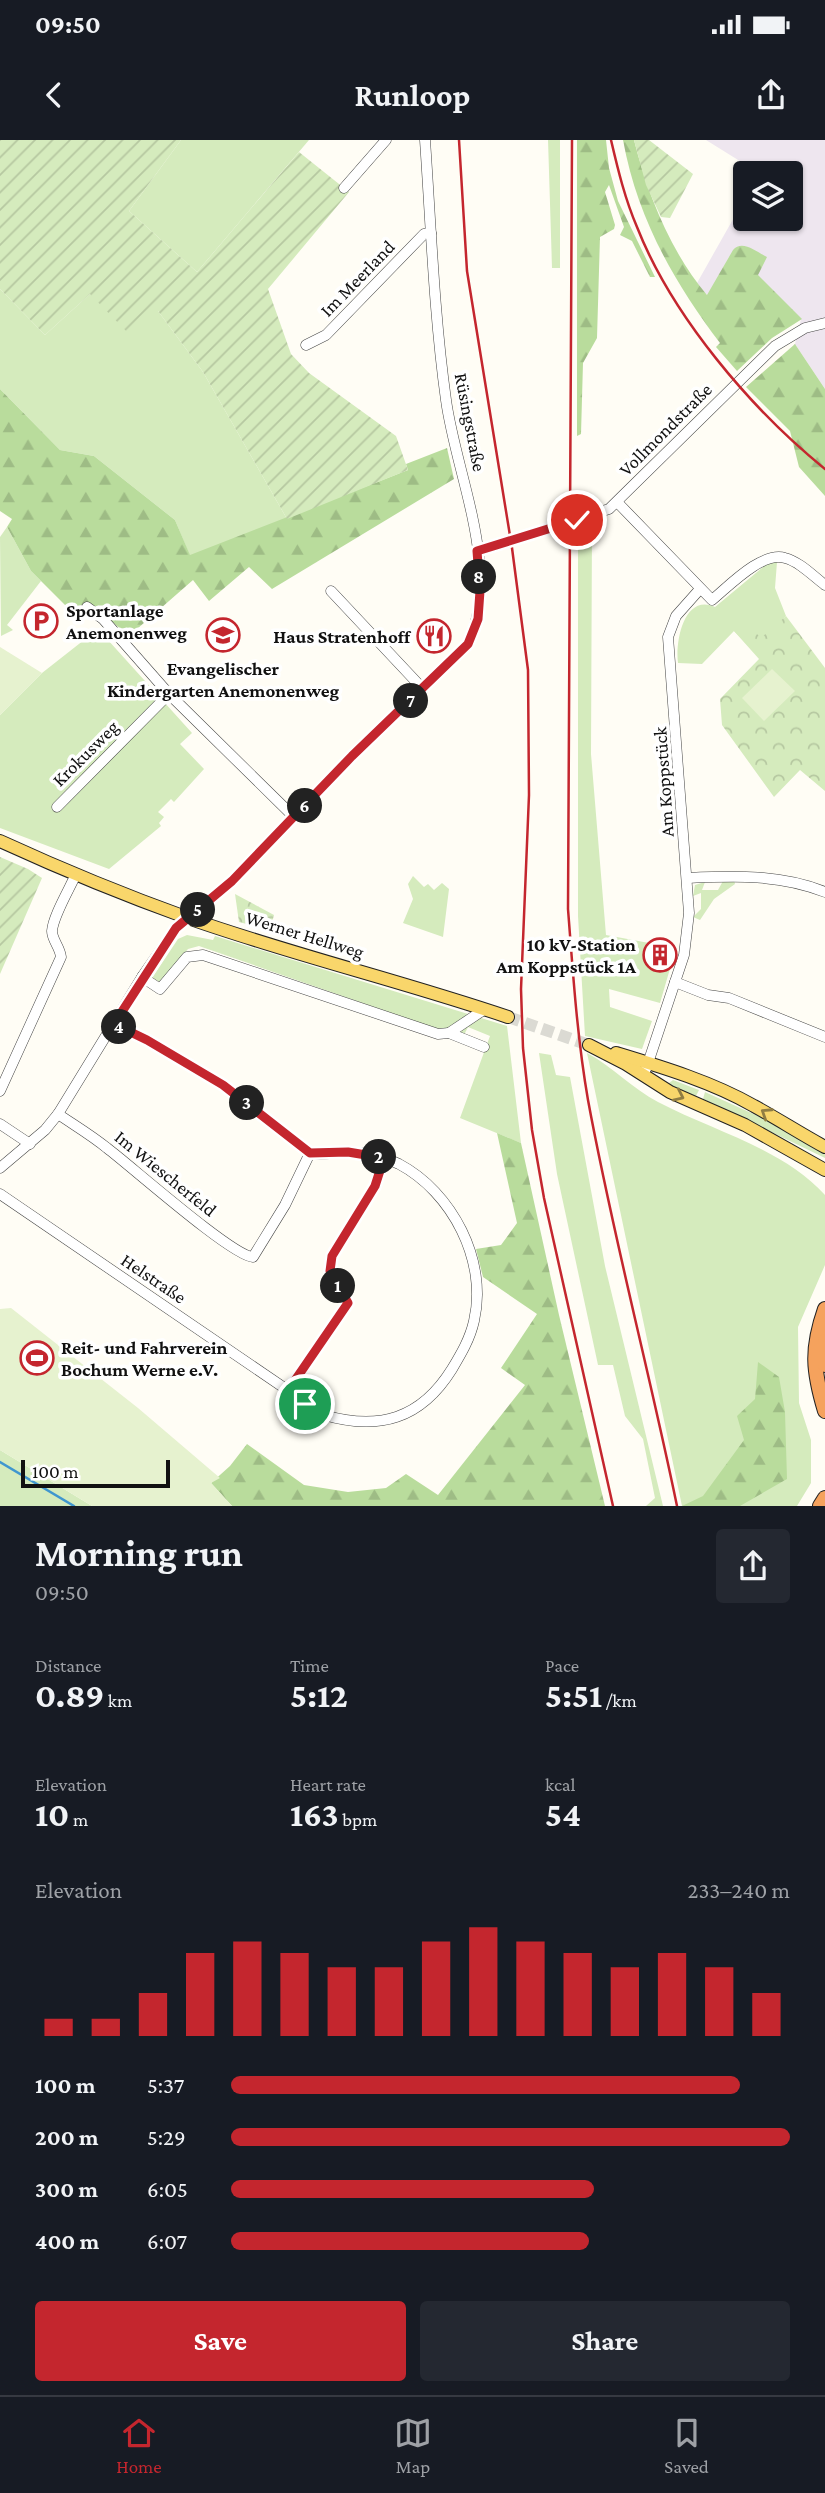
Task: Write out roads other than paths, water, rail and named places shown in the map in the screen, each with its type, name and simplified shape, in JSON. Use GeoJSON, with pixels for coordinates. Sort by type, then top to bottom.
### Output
{"type":"FeatureCollection","features":[{"type":"Feature","properties":{"kind":"highway"},"geometry":{"type":"LineString","coordinates":[[825,1309],[817,1336],[814,1364],[825,1411]]}},
{"type":"Feature","properties":{"kind":"highway"},"geometry":{"type":"LineString","coordinates":[[825,1341],[825,1365]]}},
{"type":"Feature","properties":{"kind":"highway"},"geometry":{"type":"LineString","coordinates":[[820,1506],[825,1498]]}},
{"type":"Feature","properties":{"kind":"main road","name":"Werner Hellweg"},"geometry":{"type":"LineString","coordinates":[[0,841],[189,918],[508,1017]]}},
{"type":"Feature","properties":{"kind":"main road"},"geometry":{"type":"LineString","coordinates":[[825,1147],[754,1105],[694,1080],[589,1045],[626,1064],[670,1092],[745,1125],[825,1170]]}},
{"type":"Feature","properties":{"kind":"street"},"geometry":{"type":"LineString","coordinates":[[344,188],[386,140]]}},
{"type":"Feature","properties":{"kind":"street","name":"Rüsingstraße"},"geometry":{"type":"LineString","coordinates":[[0,1168],[30,1144],[58,1114],[142,977],[176,928],[232,881],[352,756],[468,644],[475,629],[480,591],[477,551],[471,506],[446,401],[425,140]]}},
{"type":"Feature","properties":{"kind":"street","name":"Im Meerland"},"geometry":{"type":"LineString","coordinates":[[306,345],[326,335],[424,234],[431,233]]}},
{"type":"Feature","properties":{"kind":"street","name":"Vollmondstraße"},"geometry":{"type":"LineString","coordinates":[[477,551],[600,512],[617,502],[775,346],[805,328],[825,323]]}},
{"type":"Feature","properties":{"kind":"street"},"geometry":{"type":"LineString","coordinates":[[617,502],[712,600],[769,557],[786,558],[795,562],[825,585]]}},
{"type":"Feature","properties":{"kind":"street"},"geometry":{"type":"LineString","coordinates":[[331,591],[423,689]]}},
{"type":"Feature","properties":{"kind":"street","name":"Am Koppstück"},"geometry":{"type":"LineString","coordinates":[[649,1064],[687,939],[687,878],[668,637],[676,616],[704,593]]}},
{"type":"Feature","properties":{"kind":"street"},"geometry":{"type":"LineString","coordinates":[[87,607],[103,619],[169,694],[294,817]]}},
{"type":"Feature","properties":{"kind":"street","name":"Krokusweg"},"geometry":{"type":"LineString","coordinates":[[57,807],[169,694]]}},
{"type":"Feature","properties":{"kind":"street"},"geometry":{"type":"LineString","coordinates":[[0,1091],[61,957],[52,929],[76,874]]}},
{"type":"Feature","properties":{"kind":"street"},"geometry":{"type":"LineString","coordinates":[[687,878],[760,876],[790,881],[825,892]]}},
{"type":"Feature","properties":{"kind":"street"},"geometry":{"type":"LineString","coordinates":[[142,977],[160,989],[187,957],[203,955],[438,1034],[449,1033],[484,1047]]}},
{"type":"Feature","properties":{"kind":"street"},"geometry":{"type":"LineString","coordinates":[[676,982],[708,995],[729,998],[825,1037]]}},
{"type":"Feature","properties":{"kind":"street"},"geometry":{"type":"LineString","coordinates":[[449,1033],[485,1009]]}},
{"type":"Feature","properties":{"kind":"street"},"geometry":{"type":"LineString","coordinates":[[114,1024],[147,1040],[223,1085],[310,1153]]}},
{"type":"Feature","properties":{"kind":"street"},"geometry":{"type":"LineString","coordinates":[[643,1076],[649,1064]]}},
{"type":"Feature","properties":{"kind":"street","name":"Im Wiescherfeld"},"geometry":{"type":"LineString","coordinates":[[58,1114],[108,1148],[222,1241],[248,1257],[253,1257],[285,1205],[310,1153]]}},
{"type":"Feature","properties":{"kind":"street"},"geometry":{"type":"LineString","coordinates":[[0,1124],[30,1144]]}},
{"type":"Feature","properties":{"kind":"street","name":"Helstraße"},"geometry":{"type":"LineString","coordinates":[[0,1194],[324,1415],[346,1422],[374,1423],[388,1420],[403,1415],[428,1399],[464,1349],[474,1322],[477,1297],[474,1262],[465,1238],[439,1196],[421,1178],[384,1158],[348,1152],[310,1153]]}},
{"type":"Feature","properties":{"kind":"street"},"geometry":{"type":"LineString","coordinates":[[287,1392],[348,1303],[330,1271],[332,1256],[375,1186],[384,1158]]}},
{"type":"Feature","properties":{"kind":"waterway"},"geometry":{"type":"LineString","coordinates":[[0,1462],[74,1506]]}},
{"type":"Feature","properties":{"kind":"tunnel"},"geometry":{"type":"LineString","coordinates":[[508,1017],[589,1045]]}},
{"type":"Feature","properties":{"kind":"railway"},"geometry":{"type":"LineString","coordinates":[[459,140],[467,271],[512,548],[528,670],[529,795],[521,989],[523,1048],[532,1130],[544,1198],[613,1506]]}},
{"type":"Feature","properties":{"kind":"railway"},"geometry":{"type":"LineString","coordinates":[[572,140],[568,909],[578,1029],[588,1100],[677,1506]]}},
{"type":"Feature","properties":{"kind":"railway"},"geometry":{"type":"LineString","coordinates":[[611,140],[622,184],[652,260],[692,327],[742,390],[825,469]]}},
{"type":"Feature","properties":{"kind":"place","name":"Sportanlage Anemonenweg"},"geometry":{"type":"Point","coordinates":[41,621]}},
{"type":"Feature","properties":{"kind":"place","name":"Evangelischer Kindergarten Anemonenweg"},"geometry":{"type":"Point","coordinates":[223,635]}},
{"type":"Feature","properties":{"kind":"place","name":"Haus Stratenhoff"},"geometry":{"type":"Point","coordinates":[434,636]}},
{"type":"Feature","properties":{"kind":"place","name":"10 kV-Station Am Koppstück 1A"},"geometry":{"type":"Point","coordinates":[660,955]}},
{"type":"Feature","properties":{"kind":"place","name":"Reit- und Fahrverein Bochum Werne e.V."},"geometry":{"type":"Point","coordinates":[37,1358]}}]}
